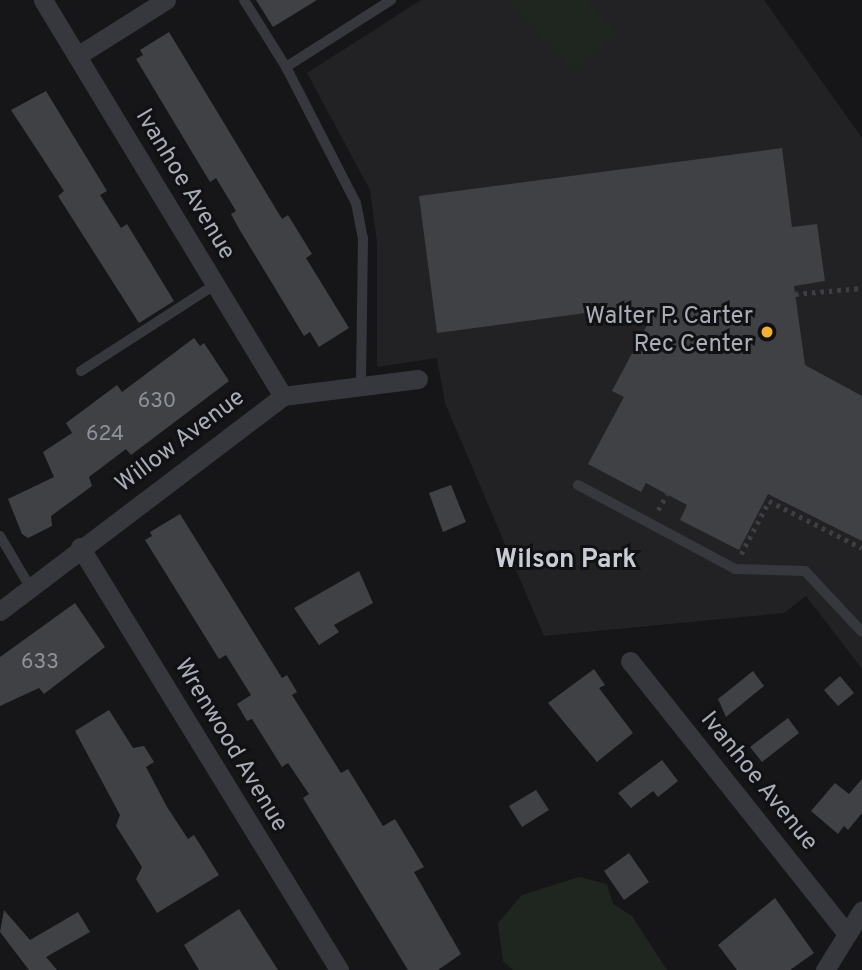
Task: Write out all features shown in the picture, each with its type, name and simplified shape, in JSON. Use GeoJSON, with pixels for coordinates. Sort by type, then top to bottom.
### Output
{"type":"FeatureCollection","features":[{"type":"Feature","properties":{"kind":"street","name":"Ivanhoe Avenue"},"geometry":{"type":"LineString","coordinates":[[43,0],[283,396]]}},
{"type":"Feature","properties":{"kind":"street"},"geometry":{"type":"LineString","coordinates":[[77,56],[166,0]]}},
{"type":"Feature","properties":{"kind":"street","name":"Willow Avenue"},"geometry":{"type":"LineString","coordinates":[[0,611],[80,547],[283,396],[418,379]]}},
{"type":"Feature","properties":{"kind":"street","name":"Wrenwood Avenue"},"geometry":{"type":"LineString","coordinates":[[80,547],[340,970]]}},
{"type":"Feature","properties":{"kind":"street","name":"Ivanhoe Avenue"},"geometry":{"type":"LineString","coordinates":[[630,661],[847,934]]}},
{"type":"Feature","properties":{"kind":"street"},"geometry":{"type":"LineString","coordinates":[[825,970],[862,910]]}},
{"type":"Feature","properties":{"kind":"lane"},"geometry":{"type":"LineString","coordinates":[[244,0],[286,67],[356,203],[363,238],[361,387]]}},
{"type":"Feature","properties":{"kind":"lane"},"geometry":{"type":"LineString","coordinates":[[286,67],[391,0]]}},
{"type":"Feature","properties":{"kind":"lane"},"geometry":{"type":"LineString","coordinates":[[81,371],[216,284]]}},
{"type":"Feature","properties":{"kind":"lane"},"geometry":{"type":"LineString","coordinates":[[578,485],[735,569],[805,571],[862,632]]}},
{"type":"Feature","properties":{"kind":"lane"},"geometry":{"type":"LineString","coordinates":[[0,536],[30,587]]}},
{"type":"Feature","properties":{"kind":"path"},"geometry":{"type":"LineString","coordinates":[[795,294],[862,288]]}},
{"type":"Feature","properties":{"kind":"path"},"geometry":{"type":"LineString","coordinates":[[667,494],[656,513],[668,519]]}},
{"type":"Feature","properties":{"kind":"path"},"geometry":{"type":"LineString","coordinates":[[728,550],[740,556],[769,501],[862,548]]}},
{"type":"Feature","properties":{"kind":"shaded area"},"geometry":{"type":"Polygon","coordinates":[[[421,0],[764,0],[862,138],[862,669],[806,596],[784,613],[544,636],[445,403],[437,358],[377,367],[377,242],[370,190],[307,73],[421,0]]]}},
{"type":"Feature","properties":{"kind":"shaded area"},"geometry":{"type":"Polygon","coordinates":[[[506,0],[586,0],[617,33],[575,72],[506,0]]]}},
{"type":"Feature","properties":{"kind":"shaded area"},"geometry":{"type":"Polygon","coordinates":[[[579,877],[607,884],[613,904],[632,916],[667,970],[513,970],[503,961],[498,923],[522,895],[579,877]]]}},
{"type":"Feature","properties":{"kind":"building"},"geometry":{"type":"Polygon","coordinates":[[[256,0],[317,0],[273,27],[256,0]]]}},
{"type":"Feature","properties":{"kind":"building"},"geometry":{"type":"Polygon","coordinates":[[[169,32],[282,219],[288,215],[312,254],[306,258],[349,328],[319,347],[310,332],[304,336],[238,227],[231,214],[236,211],[216,178],[210,182],[136,59],[143,55],[140,50],[169,32]]]}},
{"type":"Feature","properties":{"kind":"building"},"geometry":{"type":"Polygon","coordinates":[[[46,91],[107,191],[100,195],[121,228],[127,224],[174,301],[139,323],[58,196],[64,191],[11,110],[46,91]]]}},
{"type":"Feature","properties":{"kind":"building"},"geometry":{"type":"Polygon","coordinates":[[[782,148],[792,227],[817,224],[825,281],[794,286],[805,365],[862,396],[862,541],[768,494],[739,550],[680,520],[687,505],[646,483],[641,492],[588,464],[624,397],[612,391],[655,310],[594,318],[593,312],[437,333],[419,196],[782,148]]]}},
{"type":"Feature","properties":{"kind":"building"},"geometry":{"type":"Polygon","coordinates":[[[194,338],[200,346],[204,343],[229,381],[131,455],[126,449],[89,477],[92,486],[51,516],[52,526],[28,538],[22,534],[8,499],[54,477],[43,452],[72,433],[66,423],[117,385],[122,392],[194,338]]]}},
{"type":"Feature","properties":{"kind":"building"},"geometry":{"type":"Polygon","coordinates":[[[451,485],[466,522],[443,532],[429,493],[451,485]]]}},
{"type":"Feature","properties":{"kind":"building"},"geometry":{"type":"Polygon","coordinates":[[[180,514],[282,678],[287,675],[297,692],[292,695],[341,773],[348,769],[383,826],[395,819],[424,867],[414,872],[461,954],[438,970],[408,970],[303,798],[309,794],[288,763],[282,767],[252,719],[247,721],[237,704],[251,695],[226,655],[219,659],[145,540],[152,536],[150,532],[180,514]]]}},
{"type":"Feature","properties":{"kind":"building"},"geometry":{"type":"Polygon","coordinates":[[[359,571],[373,603],[334,625],[339,632],[319,645],[294,608],[359,571]]]}},
{"type":"Feature","properties":{"kind":"building"},"geometry":{"type":"Polygon","coordinates":[[[75,603],[105,647],[44,694],[39,688],[0,706],[0,657],[75,603]]]}},
{"type":"Feature","properties":{"kind":"building"},"geometry":{"type":"Polygon","coordinates":[[[594,669],[605,685],[599,688],[633,733],[597,762],[548,703],[594,669]]]}},
{"type":"Feature","properties":{"kind":"building"},"geometry":{"type":"Polygon","coordinates":[[[753,671],[764,686],[726,717],[718,699],[753,671]]]}},
{"type":"Feature","properties":{"kind":"building"},"geometry":{"type":"Polygon","coordinates":[[[840,676],[854,693],[838,706],[824,690],[840,676]]]}},
{"type":"Feature","properties":{"kind":"building"},"geometry":{"type":"Polygon","coordinates":[[[109,710],[133,748],[144,746],[154,762],[146,767],[167,807],[188,839],[194,835],[219,875],[157,913],[136,879],[142,867],[116,826],[120,815],[75,731],[109,710]]]}},
{"type":"Feature","properties":{"kind":"building"},"geometry":{"type":"Polygon","coordinates":[[[788,718],[799,733],[762,762],[750,747],[788,718]]]}},
{"type":"Feature","properties":{"kind":"building"},"geometry":{"type":"Polygon","coordinates":[[[662,760],[678,781],[658,797],[653,791],[631,808],[618,793],[662,760]]]}},
{"type":"Feature","properties":{"kind":"building"},"geometry":{"type":"Polygon","coordinates":[[[862,779],[862,813],[848,830],[844,826],[838,834],[811,811],[835,783],[849,794],[862,779]]]}},
{"type":"Feature","properties":{"kind":"building"},"geometry":{"type":"Polygon","coordinates":[[[536,790],[549,810],[522,827],[509,806],[536,790]]]}},
{"type":"Feature","properties":{"kind":"building"},"geometry":{"type":"Polygon","coordinates":[[[629,853],[649,882],[624,900],[604,871],[629,853]]]}},
{"type":"Feature","properties":{"kind":"building"},"geometry":{"type":"Polygon","coordinates":[[[775,898],[814,953],[790,970],[737,970],[718,945],[775,898]]]}},
{"type":"Feature","properties":{"kind":"building"},"geometry":{"type":"Polygon","coordinates":[[[239,909],[278,970],[199,970],[184,945],[239,909]]]}},
{"type":"Feature","properties":{"kind":"building"},"geometry":{"type":"Polygon","coordinates":[[[4,910],[30,940],[78,912],[90,932],[46,957],[57,970],[29,970],[0,932],[4,910]]]}},
{"type":"Feature","properties":{"kind":"place","name":"Walter P. Carter Rec Center"},"geometry":{"type":"Point","coordinates":[767,332]}},
{"type":"Feature","properties":{"kind":"district","name":"Wilson Park"},"geometry":{"type":"Point","coordinates":[566,561]}}]}
